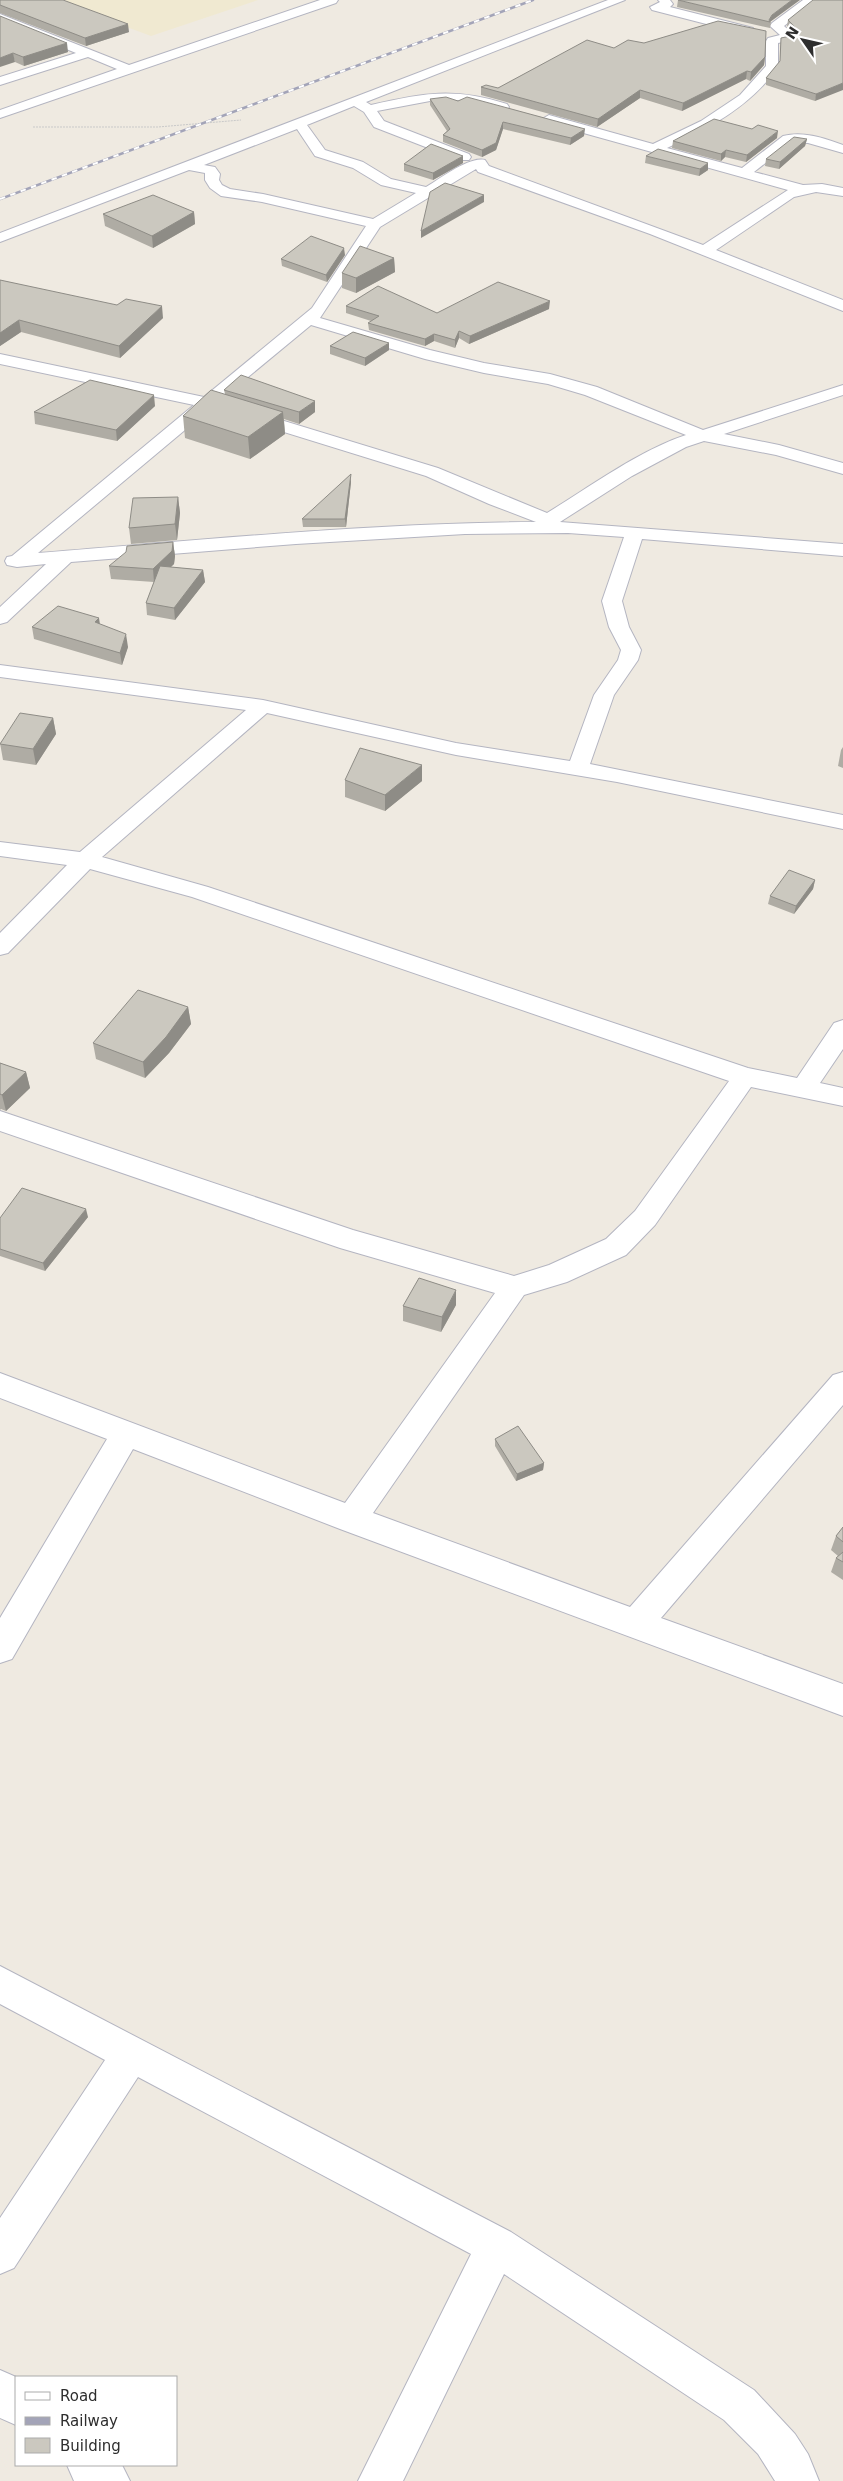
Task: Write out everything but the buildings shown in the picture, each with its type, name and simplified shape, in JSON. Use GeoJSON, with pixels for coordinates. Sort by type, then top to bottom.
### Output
{"type":"FeatureCollection","features":[{"type":"Feature","properties":{"kind":"street"},"geometry":{"type":"LineString","coordinates":[[0,114],[332,0]]}},
{"type":"Feature","properties":{"kind":"street"},"geometry":{"type":"LineString","coordinates":[[0,238],[619,0]]}},
{"type":"Feature","properties":{"kind":"street"},"geometry":{"type":"LineString","coordinates":[[664,0],[667,4],[656,7],[743,30],[790,37]]}},
{"type":"Feature","properties":{"kind":"street"},"geometry":{"type":"LineString","coordinates":[[790,37],[776,26],[811,0]]}},
{"type":"Feature","properties":{"kind":"street"},"geometry":{"type":"LineString","coordinates":[[0,18],[130,70]]}},
{"type":"Feature","properties":{"kind":"street"},"geometry":{"type":"LineString","coordinates":[[655,148],[706,124],[745,98],[772,67],[772,41],[790,37]]}},
{"type":"Feature","properties":{"kind":"street"},"geometry":{"type":"LineString","coordinates":[[0,81],[89,53]]}},
{"type":"Feature","properties":{"kind":"street"},"geometry":{"type":"LineString","coordinates":[[468,58],[452,80],[452,89],[465,96],[519,111]]}},
{"type":"Feature","properties":{"kind":"street"},"geometry":{"type":"LineString","coordinates":[[369,109],[411,101],[465,96]]}},
{"type":"Feature","properties":{"kind":"street"},"geometry":{"type":"LineString","coordinates":[[355,101],[369,109],[379,124],[480,163],[483,169],[704,251],[843,306]]}},
{"type":"Feature","properties":{"kind":"street"},"geometry":{"type":"LineString","coordinates":[[537,116],[801,189]]}},
{"type":"Feature","properties":{"kind":"street"},"geometry":{"type":"LineString","coordinates":[[298,123],[312,139],[320,153],[358,165],[386,182],[427,192]]}},
{"type":"Feature","properties":{"kind":"street"},"geometry":{"type":"LineString","coordinates":[[744,173],[788,140],[794,138],[806,138],[843,149]]}},
{"type":"Feature","properties":{"kind":"street"},"geometry":{"type":"LineString","coordinates":[[8,561],[207,403],[318,310],[375,224],[427,192],[480,163]]}},
{"type":"Feature","properties":{"kind":"street"},"geometry":{"type":"LineString","coordinates":[[189,166],[210,170],[213,174],[212,180],[217,188],[226,192],[263,198],[295,208],[375,224]]}},
{"type":"Feature","properties":{"kind":"street"},"geometry":{"type":"LineString","coordinates":[[704,251],[789,194],[811,187],[843,192]]}},
{"type":"Feature","properties":{"kind":"street"},"geometry":{"type":"LineString","coordinates":[[308,319],[425,354],[484,368],[550,379],[591,391],[702,435],[779,450],[843,468]]}},
{"type":"Feature","properties":{"kind":"street"},"geometry":{"type":"LineString","coordinates":[[0,359],[207,403],[432,472],[495,500],[568,527]]}},
{"type":"Feature","properties":{"kind":"street"},"geometry":{"type":"LineString","coordinates":[[548,520],[655,456],[702,435],[757,420],[843,390]]}},
{"type":"Feature","properties":{"kind":"street"},"geometry":{"type":"LineString","coordinates":[[757,420],[779,450]]}},
{"type":"Feature","properties":{"kind":"street"},"geometry":{"type":"LineString","coordinates":[[8,561],[296,538],[465,528],[568,527],[843,550]]}},
{"type":"Feature","properties":{"kind":"street"},"geometry":{"type":"LineString","coordinates":[[578,769],[604,695],[628,660],[631,650],[620,627],[612,600],[635,532]]}},
{"type":"Feature","properties":{"kind":"street"},"geometry":{"type":"LineString","coordinates":[[0,618],[64,557]]}},
{"type":"Feature","properties":{"kind":"street"},"geometry":{"type":"LineString","coordinates":[[0,671],[263,706],[456,749],[578,769],[843,822]]}},
{"type":"Feature","properties":{"kind":"street"},"geometry":{"type":"LineString","coordinates":[[0,947],[85,860],[263,706]]}},
{"type":"Feature","properties":{"kind":"street"},"geometry":{"type":"LineString","coordinates":[[0,848],[85,860],[200,892],[745,1077],[843,1097]]}},
{"type":"Feature","properties":{"kind":"street"},"geometry":{"type":"LineString","coordinates":[[804,1088],[843,1029]]}},
{"type":"Feature","properties":{"kind":"street"},"geometry":{"type":"LineString","coordinates":[[0,1121],[350,1240],[514,1287],[557,1274],[616,1248],[646,1218],[745,1077]]}},
{"type":"Feature","properties":{"kind":"street"},"geometry":{"type":"LineString","coordinates":[[352,1519],[514,1287]]}},
{"type":"Feature","properties":{"kind":"street"},"geometry":{"type":"LineString","coordinates":[[0,1384],[352,1519],[843,1700]]}},
{"type":"Feature","properties":{"kind":"street"},"geometry":{"type":"LineString","coordinates":[[636,1623],[843,1384]]}},
{"type":"Feature","properties":{"kind":"street"},"geometry":{"type":"LineString","coordinates":[[0,1648],[126,1433]]}},
{"type":"Feature","properties":{"kind":"street"},"geometry":{"type":"LineString","coordinates":[[0,1984],[497,2246],[739,2405],[767,2430],[791,2465],[797,2481]]}},
{"type":"Feature","properties":{"kind":"street"},"geometry":{"type":"LineString","coordinates":[[0,2254],[132,2053]]}},
{"type":"Feature","properties":{"kind":"street"},"geometry":{"type":"LineString","coordinates":[[380,2481],[497,2246]]}},
{"type":"Feature","properties":{"kind":"street"},"geometry":{"type":"LineString","coordinates":[[0,2391],[15,2403]]}},
{"type":"Feature","properties":{"kind":"street"},"geometry":{"type":"LineString","coordinates":[[89,2466],[108,2481]]}},
{"type":"Feature","properties":{"kind":"path"},"geometry":{"type":"LineString","coordinates":[[30,127],[158,127],[245,120]]}},
{"type":"Feature","properties":{"kind":"shaded area"},"geometry":{"type":"Polygon","coordinates":[[[54,0],[258,0],[151,36],[54,0]]]}},
{"type":"Feature","properties":{"kind":"railway"},"geometry":{"type":"LineString","coordinates":[[0,199],[533,0]]}}]}
